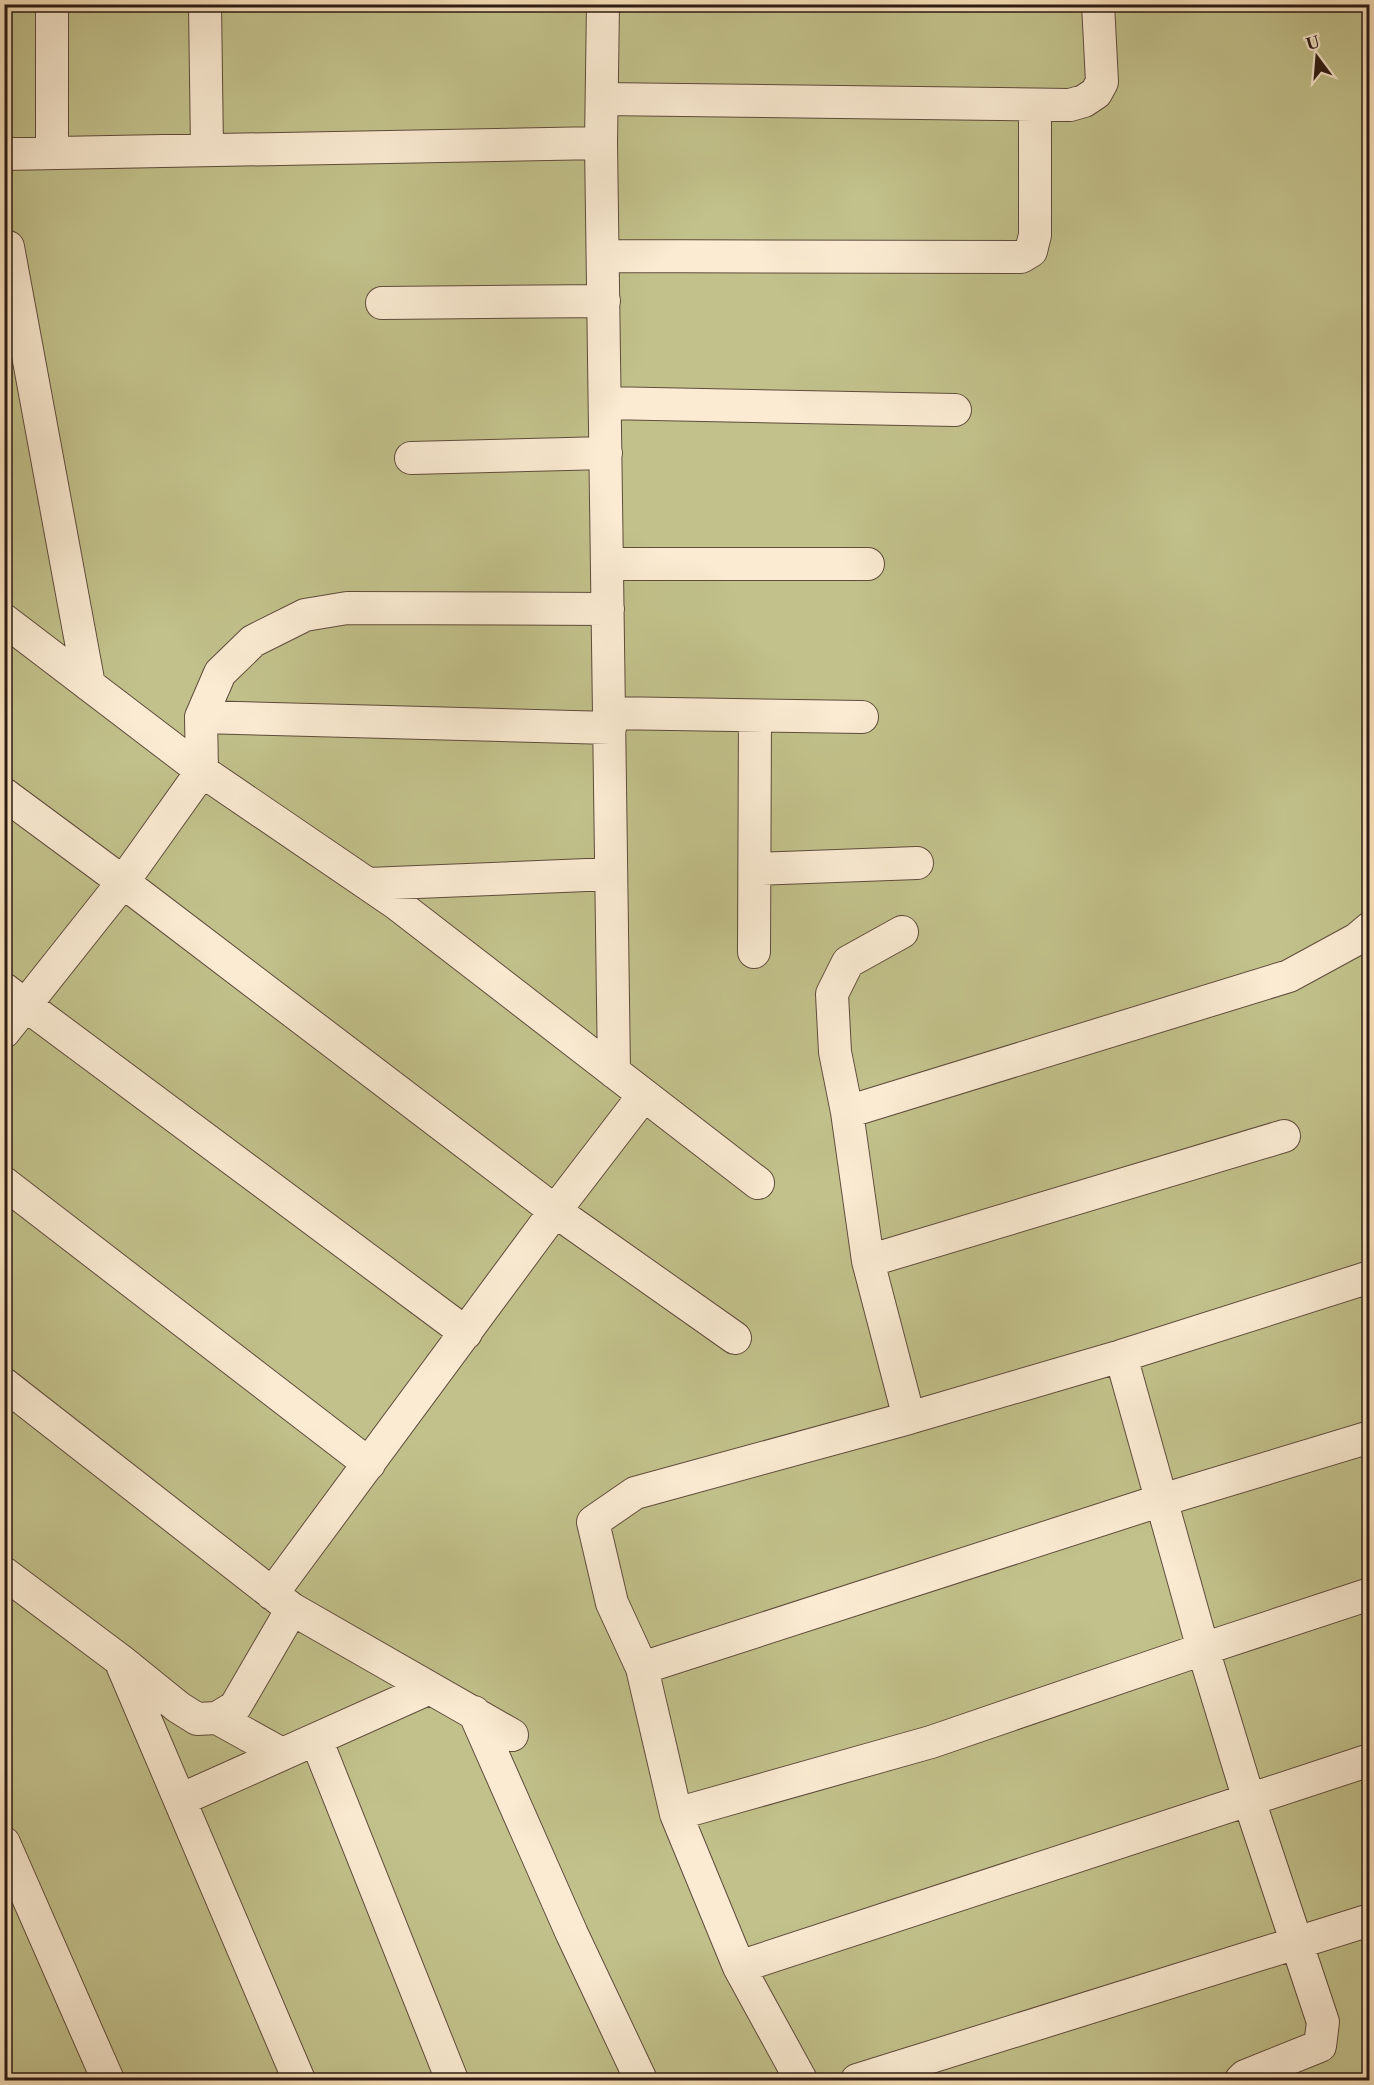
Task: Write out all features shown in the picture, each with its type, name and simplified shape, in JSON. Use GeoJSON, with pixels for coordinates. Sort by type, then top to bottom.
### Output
{"type":"FeatureCollection","features":[{"type":"Feature","properties":{"kind":"street"},"geometry":{"type":"LineString","coordinates":[[52,4],[52,153]]}},
{"type":"Feature","properties":{"kind":"street"},"geometry":{"type":"LineString","coordinates":[[205,4],[207,150]]}},
{"type":"Feature","properties":{"kind":"street"},"geometry":{"type":"LineString","coordinates":[[603,4],[601,143],[614,1071]]}},
{"type":"Feature","properties":{"kind":"street"},"geometry":{"type":"LineString","coordinates":[[602,99],[1070,105],[1084,101],[1096,93],[1102,82],[1098,4]]}},
{"type":"Feature","properties":{"kind":"street"},"geometry":{"type":"LineString","coordinates":[[604,256],[1021,257],[1031,251],[1035,235],[1035,105]]}},
{"type":"Feature","properties":{"kind":"street"},"geometry":{"type":"LineString","coordinates":[[4,154],[601,143]]}},
{"type":"Feature","properties":{"kind":"street"},"geometry":{"type":"LineString","coordinates":[[8,247],[89,685]]}},
{"type":"Feature","properties":{"kind":"street"},"geometry":{"type":"LineString","coordinates":[[382,303],[604,301]]}},
{"type":"Feature","properties":{"kind":"street"},"geometry":{"type":"LineString","coordinates":[[605,403],[956,410]]}},
{"type":"Feature","properties":{"kind":"street"},"geometry":{"type":"LineString","coordinates":[[411,458],[606,453]]}},
{"type":"Feature","properties":{"kind":"street"},"geometry":{"type":"LineString","coordinates":[[607,564],[868,564]]}},
{"type":"Feature","properties":{"kind":"street"},"geometry":{"type":"LineString","coordinates":[[4,1032],[15,997],[123,882],[202,771],[201,717],[220,673],[253,641],[305,615],[347,608],[608,609]]}},
{"type":"Feature","properties":{"kind":"street"},"geometry":{"type":"LineString","coordinates":[[4,620],[202,771],[406,911],[758,1183]]}},
{"type":"Feature","properties":{"kind":"street"},"geometry":{"type":"LineString","coordinates":[[201,717],[610,721],[755,716],[862,717]]}},
{"type":"Feature","properties":{"kind":"street"},"geometry":{"type":"LineString","coordinates":[[754,952],[755,716]]}},
{"type":"Feature","properties":{"kind":"street"},"geometry":{"type":"LineString","coordinates":[[4,794],[555,1211],[735,1338]]}},
{"type":"Feature","properties":{"kind":"street"},"geometry":{"type":"LineString","coordinates":[[754,868],[917,862]]}},
{"type":"Feature","properties":{"kind":"street"},"geometry":{"type":"LineString","coordinates":[[368,884],[612,874]]}},
{"type":"Feature","properties":{"kind":"street"},"geometry":{"type":"LineString","coordinates":[[847,1112],[1289,976],[1357,939],[1370,928]]}},
{"type":"Feature","properties":{"kind":"street"},"geometry":{"type":"LineString","coordinates":[[902,932],[848,962],[832,994],[835,1052],[847,1112],[868,1261],[909,1418]]}},
{"type":"Feature","properties":{"kind":"street"},"geometry":{"type":"LineString","coordinates":[[15,997],[466,1333]]}},
{"type":"Feature","properties":{"kind":"street"},"geometry":{"type":"LineString","coordinates":[[4,1573],[196,1719],[217,1718],[235,1707],[282,1601],[369,1464],[555,1211],[644,1095]]}},
{"type":"Feature","properties":{"kind":"street"},"geometry":{"type":"LineString","coordinates":[[868,1261],[1284,1136]]}},
{"type":"Feature","properties":{"kind":"street"},"geometry":{"type":"LineString","coordinates":[[4,1183],[369,1464]]}},
{"type":"Feature","properties":{"kind":"street"},"geometry":{"type":"LineString","coordinates":[[801,2080],[739,1967],[676,1814],[642,1668],[612,1603],[593,1522],[635,1493],[909,1418],[1121,1356],[1370,1277]]}},
{"type":"Feature","properties":{"kind":"street"},"geometry":{"type":"LineString","coordinates":[[1121,1356],[1248,1800],[1323,2022],[1320,2046],[1245,2076],[1241,2080]]}},
{"type":"Feature","properties":{"kind":"street"},"geometry":{"type":"LineString","coordinates":[[4,1384],[282,1601],[512,1735]]}},
{"type":"Feature","properties":{"kind":"street"},"geometry":{"type":"LineString","coordinates":[[642,1668],[1162,1500],[1370,1437]]}},
{"type":"Feature","properties":{"kind":"street"},"geometry":{"type":"LineString","coordinates":[[676,1814],[931,1742],[1370,1594]]}},
{"type":"Feature","properties":{"kind":"street"},"geometry":{"type":"LineString","coordinates":[[120,1660],[299,2080]]}},
{"type":"Feature","properties":{"kind":"street"},"geometry":{"type":"LineString","coordinates":[[180,1800],[430,1688]]}},
{"type":"Feature","properties":{"kind":"street"},"geometry":{"type":"LineString","coordinates":[[474,1712],[572,1934],[641,2080]]}},
{"type":"Feature","properties":{"kind":"street"},"geometry":{"type":"LineString","coordinates":[[217,1718],[282,1754]]}},
{"type":"Feature","properties":{"kind":"street"},"geometry":{"type":"LineString","coordinates":[[316,1739],[452,2080]]}},
{"type":"Feature","properties":{"kind":"street"},"geometry":{"type":"LineString","coordinates":[[739,1967],[1370,1761]]}},
{"type":"Feature","properties":{"kind":"street"},"geometry":{"type":"LineString","coordinates":[[4,1843],[108,2080]]}},
{"type":"Feature","properties":{"kind":"street"},"geometry":{"type":"LineString","coordinates":[[857,2080],[1370,1920]]}},
{"type":"Feature","properties":{"kind":"shaded area"},"geometry":{"type":"Polygon","coordinates":[[[5,5],[1369,5],[1369,2080],[5,2080],[5,5]]]}}]}
